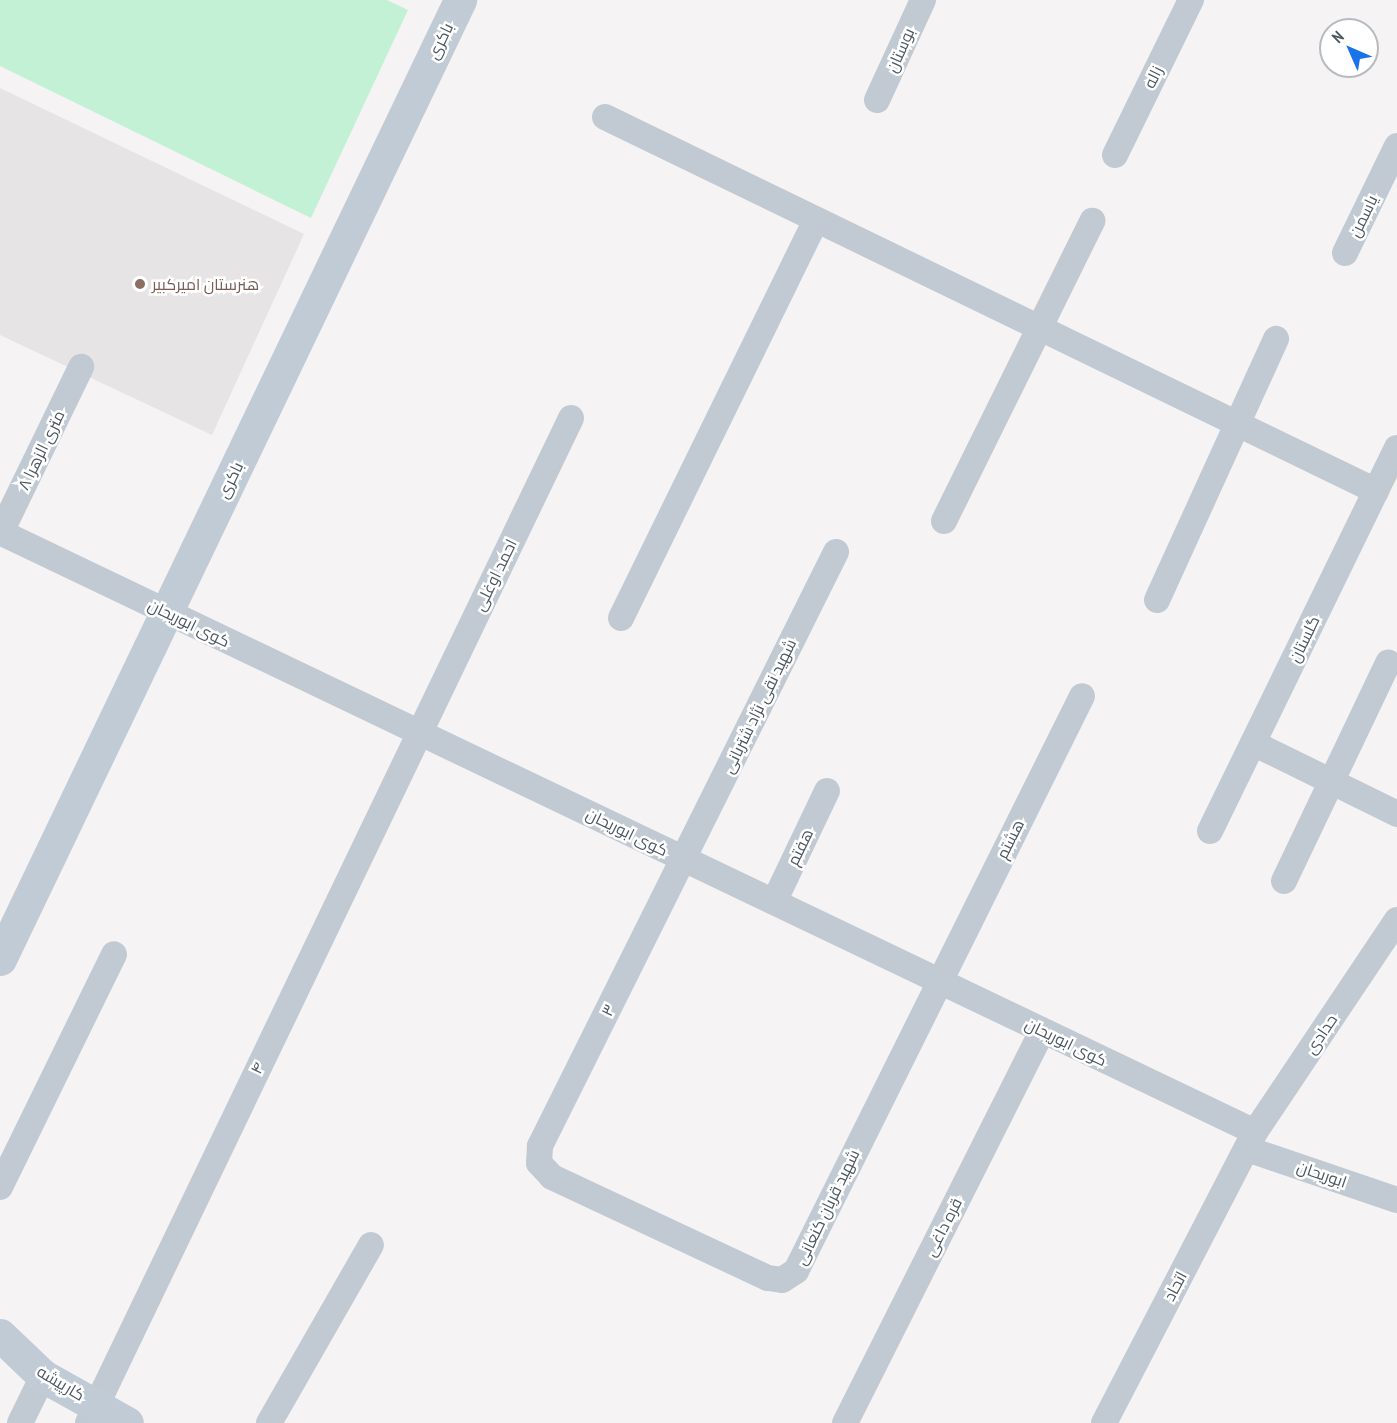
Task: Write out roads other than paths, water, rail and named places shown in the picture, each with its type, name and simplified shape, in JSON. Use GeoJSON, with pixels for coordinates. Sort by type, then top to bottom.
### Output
{"type":"FeatureCollection","features":[{"type":"Feature","properties":{"kind":"street","name":"باکری"},"geometry":{"type":"LineString","coordinates":[[0,959],[460,0]]}},
{"type":"Feature","properties":{"kind":"street","name":"زاله"},"geometry":{"type":"LineString","coordinates":[[1115,155],[1191,0]]}},
{"type":"Feature","properties":{"kind":"street","name":"بوستان"},"geometry":{"type":"LineString","coordinates":[[878,100],[916,2]]}},
{"type":"Feature","properties":{"kind":"street"},"geometry":{"type":"LineString","coordinates":[[605,117],[1376,491]]}},
{"type":"Feature","properties":{"kind":"street","name":"یاسمن"},"geometry":{"type":"LineString","coordinates":[[1345,253],[1397,146]]}},
{"type":"Feature","properties":{"kind":"street"},"geometry":{"type":"LineString","coordinates":[[621,618],[816,220]]}},
{"type":"Feature","properties":{"kind":"street"},"geometry":{"type":"LineString","coordinates":[[944,521],[1092,221]]}},
{"type":"Feature","properties":{"kind":"street"},"geometry":{"type":"LineString","coordinates":[[1157,600],[1240,425],[1276,339]]}},
{"type":"Feature","properties":{"kind":"street","name":"۸ متری الزهرا"},"geometry":{"type":"LineString","coordinates":[[0,533],[81,367]]}},
{"type":"Feature","properties":{"kind":"street","name":"احمد اوغلی"},"geometry":{"type":"LineString","coordinates":[[419,732],[571,418]]}},
{"type":"Feature","properties":{"kind":"street","name":"گلستان"},"geometry":{"type":"LineString","coordinates":[[1210,831],[1397,448]]}},
{"type":"Feature","properties":{"kind":"street","name":"کوی ابوریحان"},"geometry":{"type":"LineString","coordinates":[[0,533],[1042,1030],[1251,1141]]}},
{"type":"Feature","properties":{"kind":"street","name":"شهید نقی نژاد شتربانی"},"geometry":{"type":"LineString","coordinates":[[683,859],[836,552]]}},
{"type":"Feature","properties":{"kind":"street"},"geometry":{"type":"LineString","coordinates":[[1284,881],[1335,783],[1388,663]]}},
{"type":"Feature","properties":{"kind":"street","name":"هشتم"},"geometry":{"type":"LineString","coordinates":[[939,981],[1082,696]]}},
{"type":"Feature","properties":{"kind":"street","name":"۴"},"geometry":{"type":"LineString","coordinates":[[91,1413],[419,732]]}},
{"type":"Feature","properties":{"kind":"street"},"geometry":{"type":"LineString","coordinates":[[1253,743],[1397,814]]}},
{"type":"Feature","properties":{"kind":"street","name":"هفتم"},"geometry":{"type":"LineString","coordinates":[[774,902],[827,791]]}},
{"type":"Feature","properties":{"kind":"street","name":"۳"},"geometry":{"type":"LineString","coordinates":[[539,1163],[540,1146],[683,859]]}},
{"type":"Feature","properties":{"kind":"street","name":"حدادی"},"geometry":{"type":"LineString","coordinates":[[1251,1141],[1397,920]]}},
{"type":"Feature","properties":{"kind":"street"},"geometry":{"type":"LineString","coordinates":[[0,1187],[114,954]]}},
{"type":"Feature","properties":{"kind":"street","name":"شهید قربان کنعانی"},"geometry":{"type":"LineString","coordinates":[[539,1163],[552,1177],[782,1280],[796,1270],[939,981]]}},
{"type":"Feature","properties":{"kind":"street","name":"قره داغی"},"geometry":{"type":"LineString","coordinates":[[845,1423],[1042,1030]]}},
{"type":"Feature","properties":{"kind":"street","name":"ابوریحان"},"geometry":{"type":"LineString","coordinates":[[1251,1141],[1397,1200]]}},
{"type":"Feature","properties":{"kind":"street","name":"اتحاد"},"geometry":{"type":"LineString","coordinates":[[1104,1423],[1251,1141]]}},
{"type":"Feature","properties":{"kind":"street"},"geometry":{"type":"LineString","coordinates":[[269,1423],[370,1245]]}},
{"type":"Feature","properties":{"kind":"street","name":"کارپیشه"},"geometry":{"type":"LineString","coordinates":[[0,1335],[43,1376],[91,1413],[127,1423]]}},
{"type":"Feature","properties":{"kind":"street"},"geometry":{"type":"LineString","coordinates":[[20,1423],[43,1376]]}},
{"type":"Feature","properties":{"kind":"place","name":"هنرستان امیرکبیر"},"geometry":{"type":"Point","coordinates":[140,284]}}]}
